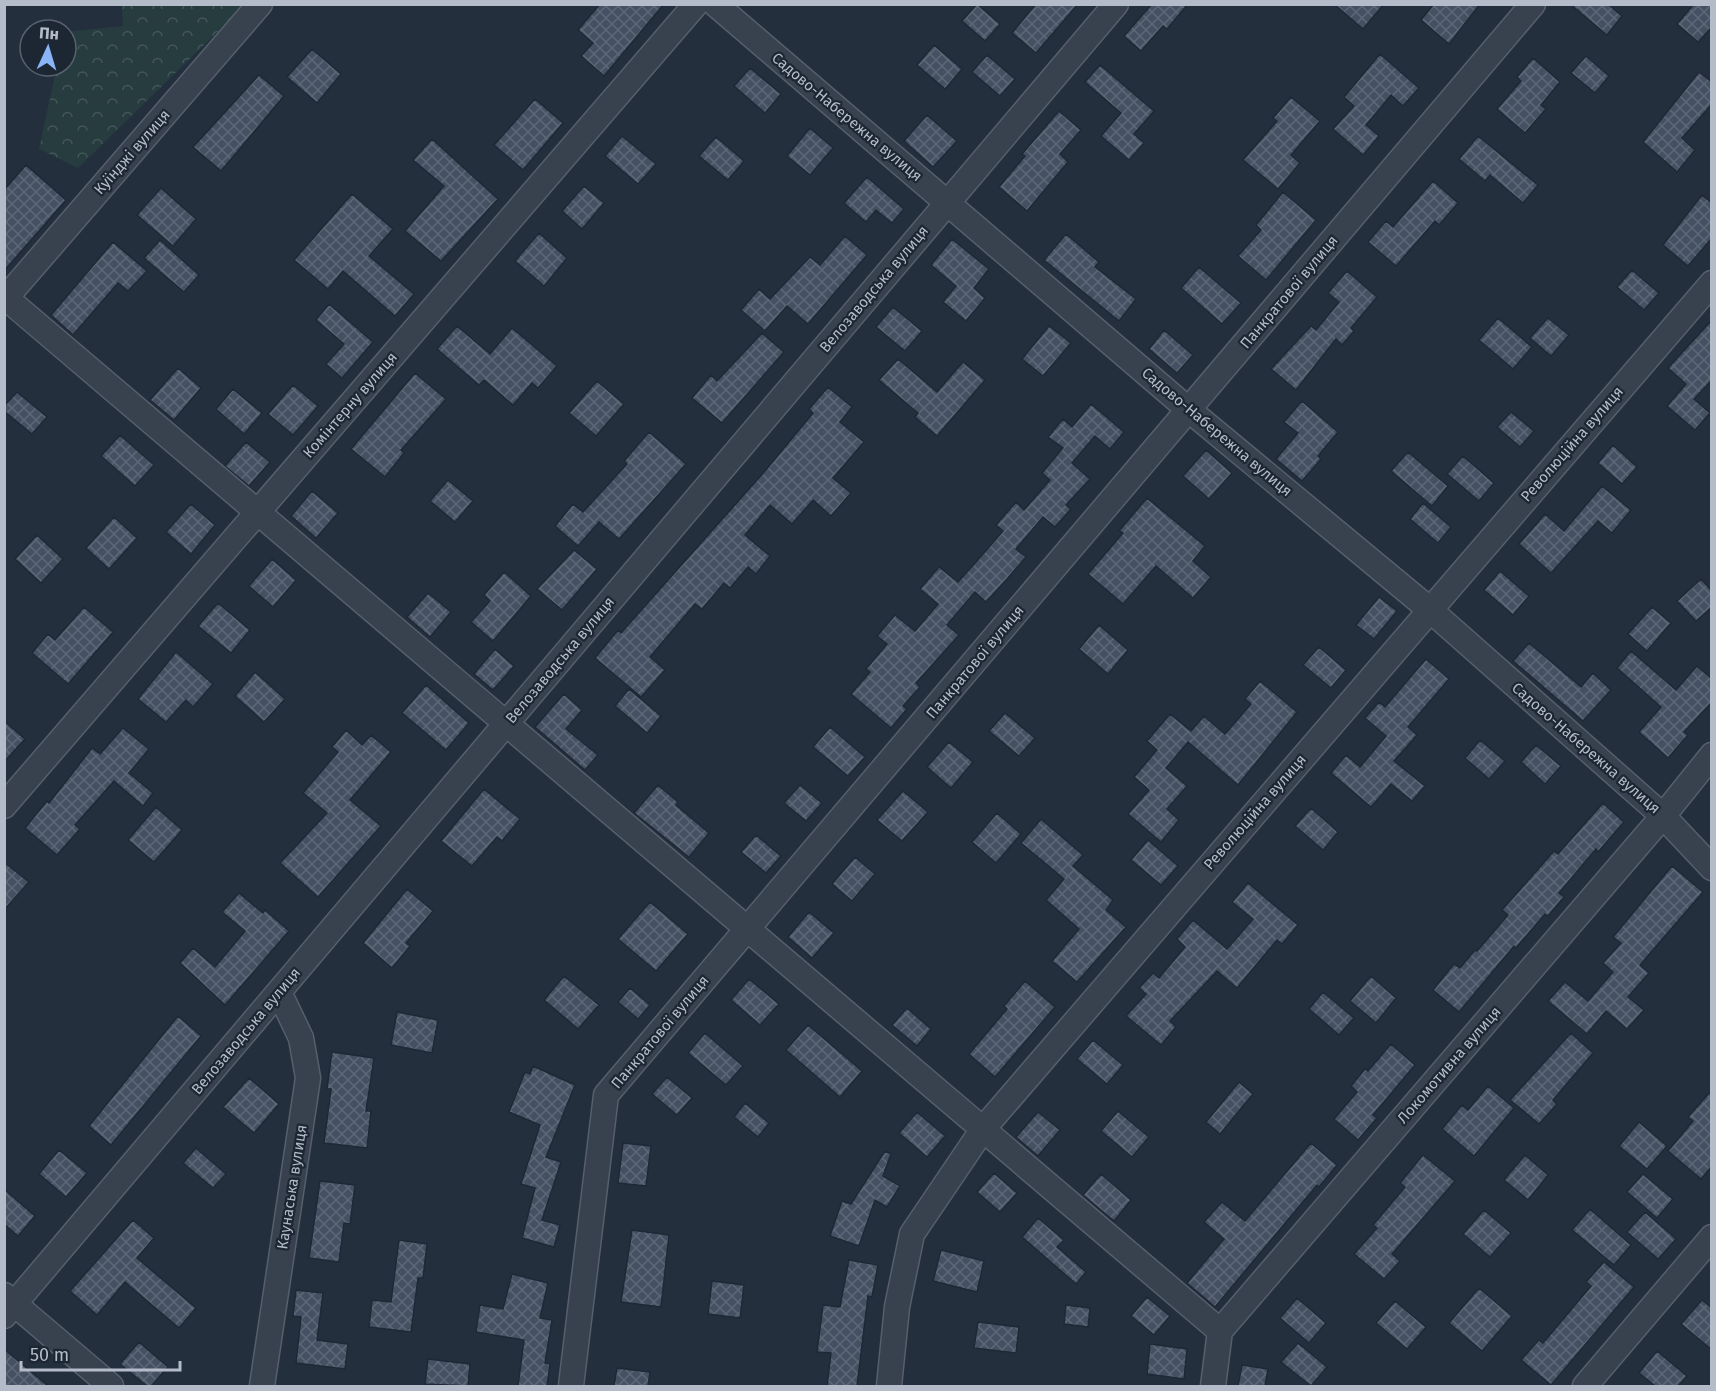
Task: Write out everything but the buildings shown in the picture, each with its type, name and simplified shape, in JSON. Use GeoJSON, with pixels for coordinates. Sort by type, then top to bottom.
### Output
{"type":"FeatureCollection","features":[{"type":"Feature","properties":{"kind":"street","name":"Куїнджі вулиця"},"geometry":{"type":"LineString","coordinates":[[5,299],[260,4]]}},
{"type":"Feature","properties":{"kind":"street","name":"Комінтерну вулиця"},"geometry":{"type":"LineString","coordinates":[[4,806],[696,4]]}},
{"type":"Feature","properties":{"kind":"street","name":"Садово-Набережна вулиця"},"geometry":{"type":"LineString","coordinates":[[715,4],[1190,410],[1429,609],[1663,816],[1712,868]]}},
{"type":"Feature","properties":{"kind":"street","name":"Велозаводська вулиця"},"geometry":{"type":"LineString","coordinates":[[8,1305],[279,992],[1116,4]]}},
{"type":"Feature","properties":{"kind":"street","name":"Панкратової вулиця"},"geometry":{"type":"LineString","coordinates":[[571,1386],[606,1095],[1533,4]]}},
{"type":"Feature","properties":{"kind":"street","name":"Революційна вулиця"},"geometry":{"type":"LineString","coordinates":[[889,1386],[897,1307],[912,1234],[983,1129],[1712,283]]}},
{"type":"Feature","properties":{"kind":"street"},"geometry":{"type":"LineString","coordinates":[[5,299],[1220,1331],[1213,1386]]}},
{"type":"Feature","properties":{"kind":"street","name":"Локомотивна вулиця"},"geometry":{"type":"LineString","coordinates":[[1220,1331],[1663,816],[1712,755]]}},
{"type":"Feature","properties":{"kind":"street","name":"Каунаська вулиця"},"geometry":{"type":"LineString","coordinates":[[262,1386],[308,1078],[301,1038],[279,992]]}},
{"type":"Feature","properties":{"kind":"street"},"geometry":{"type":"LineString","coordinates":[[1585,1386],[1712,1237]]}},
{"type":"Feature","properties":{"kind":"street"},"geometry":{"type":"LineString","coordinates":[[8,1305],[111,1386]]}},
{"type":"Feature","properties":{"kind":"green space"},"geometry":{"type":"Polygon","coordinates":[[[122,5],[245,5],[78,168],[39,149],[54,78],[78,78],[78,31],[123,26],[122,5]]]}}]}
